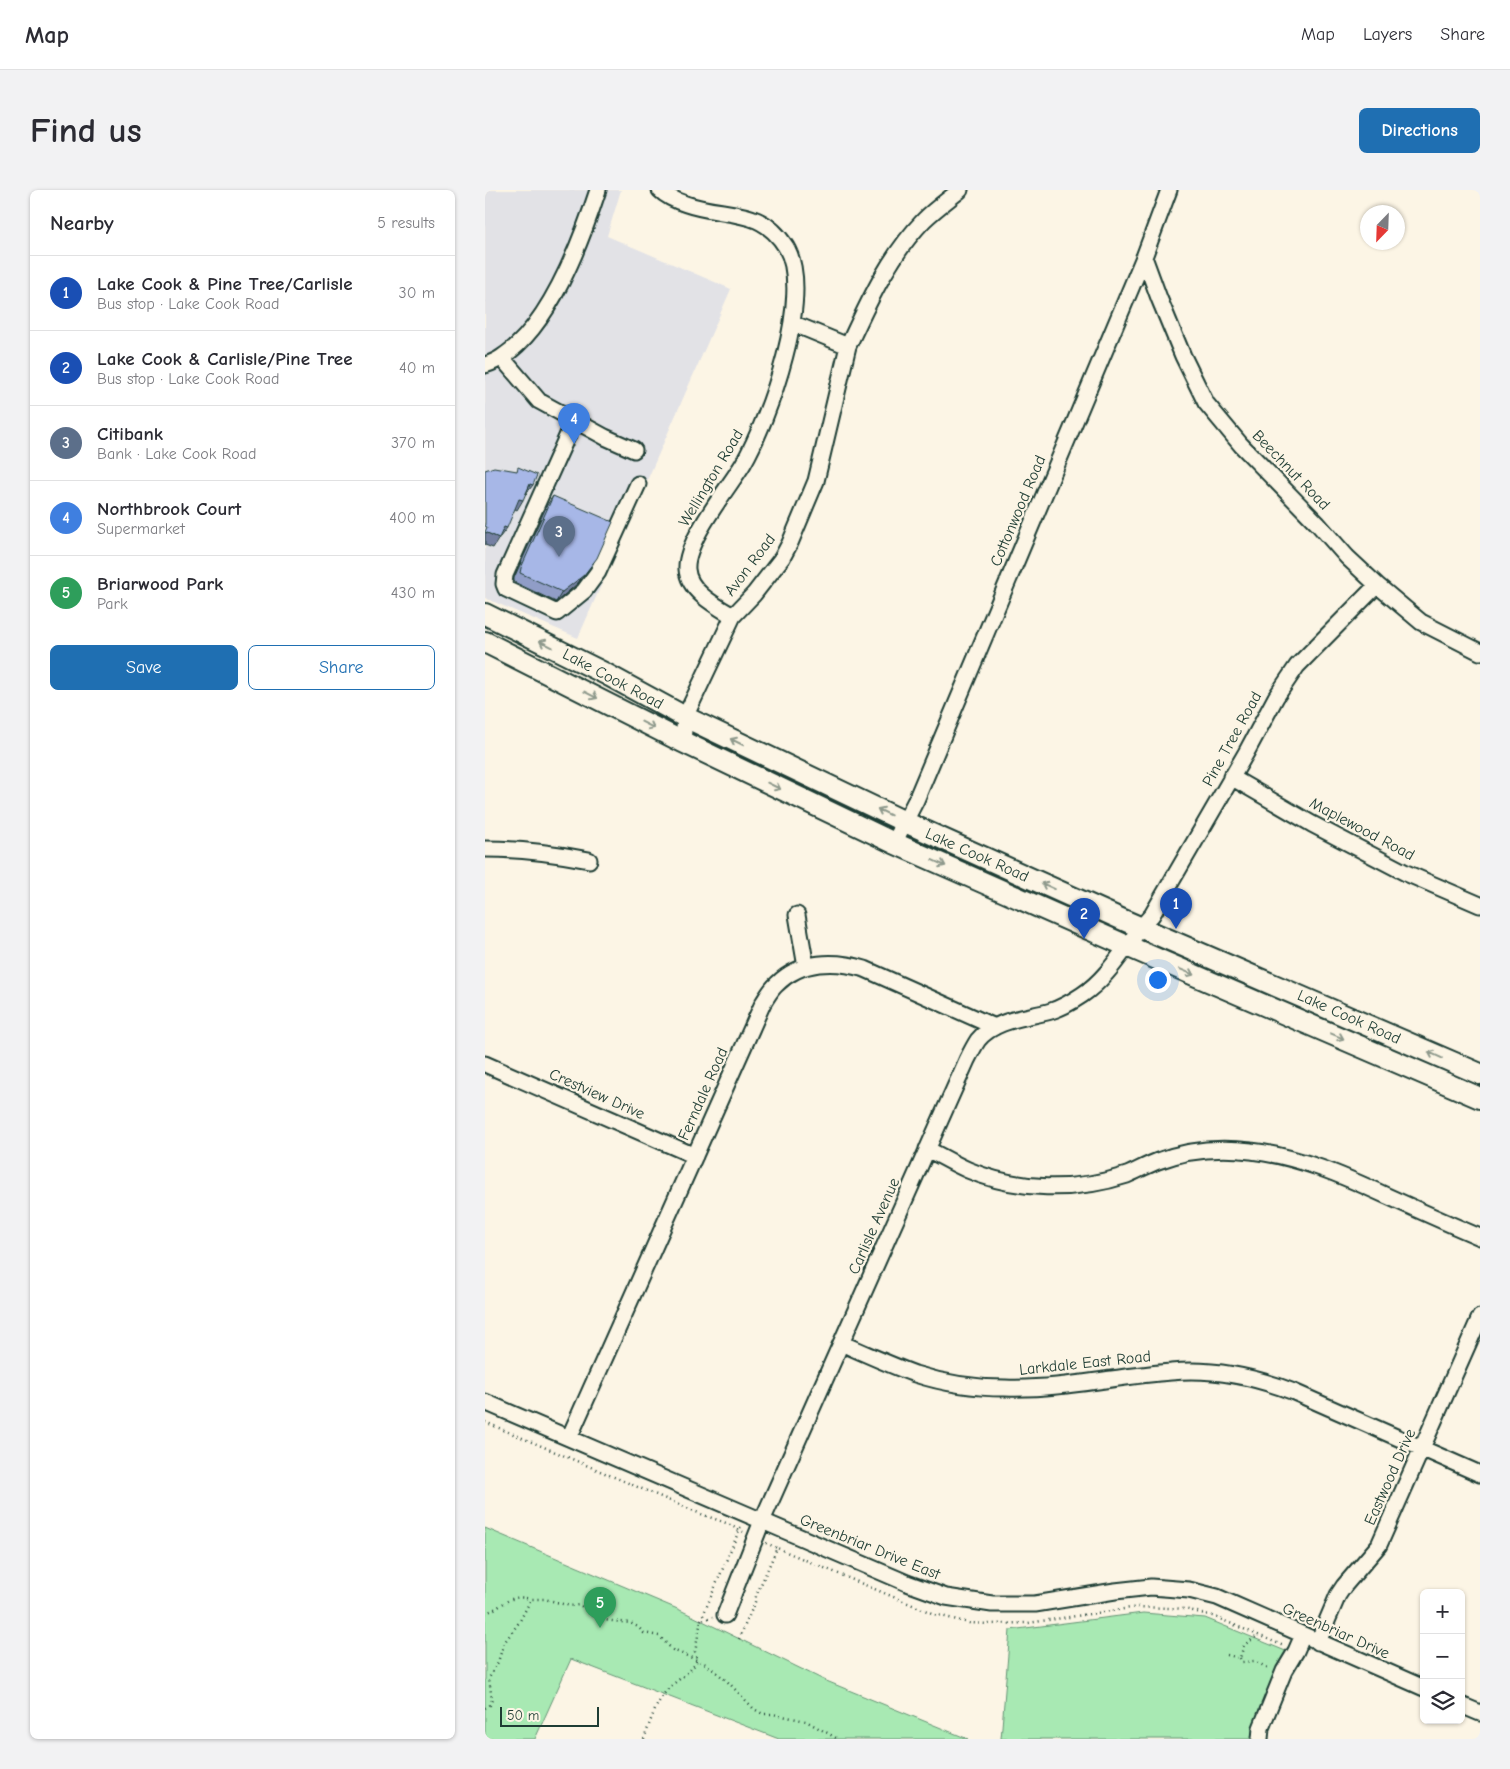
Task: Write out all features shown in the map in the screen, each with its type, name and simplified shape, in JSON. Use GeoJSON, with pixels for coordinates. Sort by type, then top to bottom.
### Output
{"type":"FeatureCollection","features":[{"type":"Feature","properties":{"kind":"main road","name":"Lake Cook Road"},"geometry":{"type":"LineString","coordinates":[[485,614],[598,670],[685,717],[905,822],[1140,927],[1480,1074]]}},
{"type":"Feature","properties":{"kind":"main road","name":"Lake Cook Road"},"geometry":{"type":"LineString","coordinates":[[485,642],[683,742],[894,843],[1480,1098]]}},
{"type":"Feature","properties":{"kind":"street"},"geometry":{"type":"LineString","coordinates":[[485,365],[502,358],[528,334],[551,303],[588,222],[599,190]]}},
{"type":"Feature","properties":{"kind":"street","name":"Wellington Road"},"geometry":{"type":"LineString","coordinates":[[660,190],[675,200],[698,208],[718,213],[741,214],[757,219],[774,231],[787,249],[795,279],[792,323],[782,365],[760,429],[744,462],[694,539],[688,555],[687,571],[703,598],[733,616]]}},
{"type":"Feature","properties":{"kind":"street","name":"Avon Road"},"geometry":{"type":"LineString","coordinates":[[683,742],[685,717],[733,616],[754,594],[782,558],[797,526],[816,480],[849,346],[871,295],[906,241],[925,220],[960,190]]}},
{"type":"Feature","properties":{"kind":"street","name":"Cottonwood Road"},"geometry":{"type":"LineString","coordinates":[[894,843],[924,782],[1144,257],[1169,190]]}},
{"type":"Feature","properties":{"kind":"street","name":"Beechnut Road"},"geometry":{"type":"LineString","coordinates":[[1144,257],[1183,356],[1206,403],[1241,445],[1318,524],[1347,558],[1377,585],[1421,622],[1480,652]]}},
{"type":"Feature","properties":{"kind":"street"},"geometry":{"type":"LineString","coordinates":[[792,323],[849,346]]}},
{"type":"Feature","properties":{"kind":"street"},"geometry":{"type":"LineString","coordinates":[[502,358],[539,401],[605,437],[634,450]]}},
{"type":"Feature","properties":{"kind":"street"},"geometry":{"type":"LineString","coordinates":[[574,421],[505,575],[503,584],[507,589],[557,613],[584,591],[599,572],[638,484]]}},
{"type":"Feature","properties":{"kind":"street","name":"Pine Tree Road"},"geometry":{"type":"LineString","coordinates":[[1140,927],[1152,915],[1246,753],[1276,697],[1297,666],[1377,585]]}},
{"type":"Feature","properties":{"kind":"street","name":"Maplewood Road"},"geometry":{"type":"LineString","coordinates":[[1231,777],[1312,824],[1406,873],[1480,905]]}},
{"type":"Feature","properties":{"kind":"street"},"geometry":{"type":"LineString","coordinates":[[485,850],[511,849],[550,852],[589,860]]}},
{"type":"Feature","properties":{"kind":"street"},"geometry":{"type":"LineString","coordinates":[[797,915],[806,967]]}},
{"type":"Feature","properties":{"kind":"street","name":"Carlisle Avenue"},"geometry":{"type":"LineString","coordinates":[[725,1615],[762,1521],[927,1149],[978,1040],[1001,1023],[1054,1010],[1083,994],[1106,974],[1140,927]]}},
{"type":"Feature","properties":{"kind":"street","name":"Ferndale Road"},"geometry":{"type":"LineString","coordinates":[[569,1438],[763,1003],[776,984],[794,971],[816,964],[833,962],[852,965],[865,969],[995,1027]]}},
{"type":"Feature","properties":{"kind":"street","name":"Crestview Drive"},"geometry":{"type":"LineString","coordinates":[[485,1064],[695,1156]]}},
{"type":"Feature","properties":{"kind":"street"},"geometry":{"type":"LineString","coordinates":[[927,1149],[967,1170],[997,1180],[1029,1186],[1063,1187],[1098,1183],[1128,1175],[1159,1161],[1184,1154],[1211,1150],[1251,1150],[1290,1158],[1329,1171],[1480,1238]]}},
{"type":"Feature","properties":{"kind":"street","name":"Eastwood Drive"},"geometry":{"type":"LineString","coordinates":[[1318,1642],[1337,1595],[1379,1545],[1480,1317]]}},
{"type":"Feature","properties":{"kind":"street","name":"Larkdale East Road"},"geometry":{"type":"LineString","coordinates":[[841,1343],[916,1374],[957,1383],[1004,1388],[1044,1387],[1173,1371],[1238,1375],[1264,1381],[1333,1409],[1480,1474]]}},
{"type":"Feature","properties":{"kind":"street","name":"Greenbriar Drive East"},"geometry":{"type":"LineString","coordinates":[[485,1402],[907,1583],[946,1597],[992,1604],[1035,1604],[1115,1591],[1151,1588],[1189,1590],[1217,1598],[1262,1617]]}},
{"type":"Feature","properties":{"kind":"street","name":"Greenbriar Drive"},"geometry":{"type":"LineString","coordinates":[[1262,1617],[1420,1686]]}},
{"type":"Feature","properties":{"kind":"street"},"geometry":{"type":"LineString","coordinates":[[1260,1739],[1261,1728],[1284,1671],[1303,1635]]}},
{"type":"Feature","properties":{"kind":"street"},"geometry":{"type":"LineString","coordinates":[[1465,1706],[1480,1713]]}},
{"type":"Feature","properties":{"kind":"path"},"geometry":{"type":"LineString","coordinates":[[485,1422],[739,1530],[701,1620],[695,1652],[697,1660],[693,1668],[667,1689],[655,1710],[644,1739]]}},
{"type":"Feature","properties":{"kind":"path"},"geometry":{"type":"LineString","coordinates":[[485,1613],[520,1596],[570,1606],[580,1605],[592,1615],[603,1620],[630,1623],[644,1633],[659,1636],[673,1650],[706,1664],[755,1709],[763,1714],[773,1714],[806,1721],[838,1739]]}},
{"type":"Feature","properties":{"kind":"path"},"geometry":{"type":"LineString","coordinates":[[485,1708],[490,1705],[492,1700],[489,1678],[498,1662],[504,1643],[521,1621],[531,1599]]}},
{"type":"Feature","properties":{"kind":"path"},"geometry":{"type":"LineString","coordinates":[[701,1620],[725,1615]]}},
{"type":"Feature","properties":{"kind":"path"},"geometry":{"type":"LineString","coordinates":[[1241,1658],[1244,1645],[1259,1635]]}},
{"type":"Feature","properties":{"kind":"path"},"geometry":{"type":"LineString","coordinates":[[1227,1655],[1241,1658],[1242,1662],[1254,1661],[1261,1663],[1275,1673],[1284,1671]]}},
{"type":"Feature","properties":{"kind":"shaded area"},"geometry":{"type":"Polygon","coordinates":[[[485,190],[621,190],[607,236],[731,289],[578,638],[485,598],[485,190]]]}},
{"type":"Feature","properties":{"kind":"green space"},"geometry":{"type":"Polygon","coordinates":[[[485,1528],[680,1610],[824,1680],[968,1739],[779,1739],[571,1659],[535,1739],[485,1739],[485,1528]]]}},
{"type":"Feature","properties":{"kind":"green space"},"geometry":{"type":"Polygon","coordinates":[[[1143,1613],[1205,1618],[1288,1652],[1254,1739],[1001,1739],[1010,1630],[1143,1613]]]}},
{"type":"Feature","properties":{"kind":"building"},"geometry":{"type":"Polygon","coordinates":[[[494,467],[517,471],[518,467],[537,475],[533,485],[530,484],[523,500],[519,499],[507,528],[504,527],[499,538],[485,532],[487,527],[485,526],[485,470],[494,467]]]}},
{"type":"Feature","properties":{"kind":"building"},"geometry":{"type":"Polygon","coordinates":[[[553,496],[613,522],[597,558],[584,575],[562,592],[520,573],[553,496]]]}},
{"type":"Feature","properties":{"kind":"place","name":"Northbrook Court"},"geometry":{"type":"Point","coordinates":[574,444]}},
{"type":"Feature","properties":{"kind":"place","name":"Citibank"},"geometry":{"type":"Point","coordinates":[559,557]}},
{"type":"Feature","properties":{"kind":"place","name":"Lake Cook & Pine Tree/Carlisle"},"geometry":{"type":"Point","coordinates":[1176,929]}},
{"type":"Feature","properties":{"kind":"place","name":"Lake Cook & Carlisle/Pine Tree"},"geometry":{"type":"Point","coordinates":[1084,939]}},
{"type":"Feature","properties":{"kind":"place","name":"Briarwood Park"},"geometry":{"type":"Point","coordinates":[600,1628]}}]}
